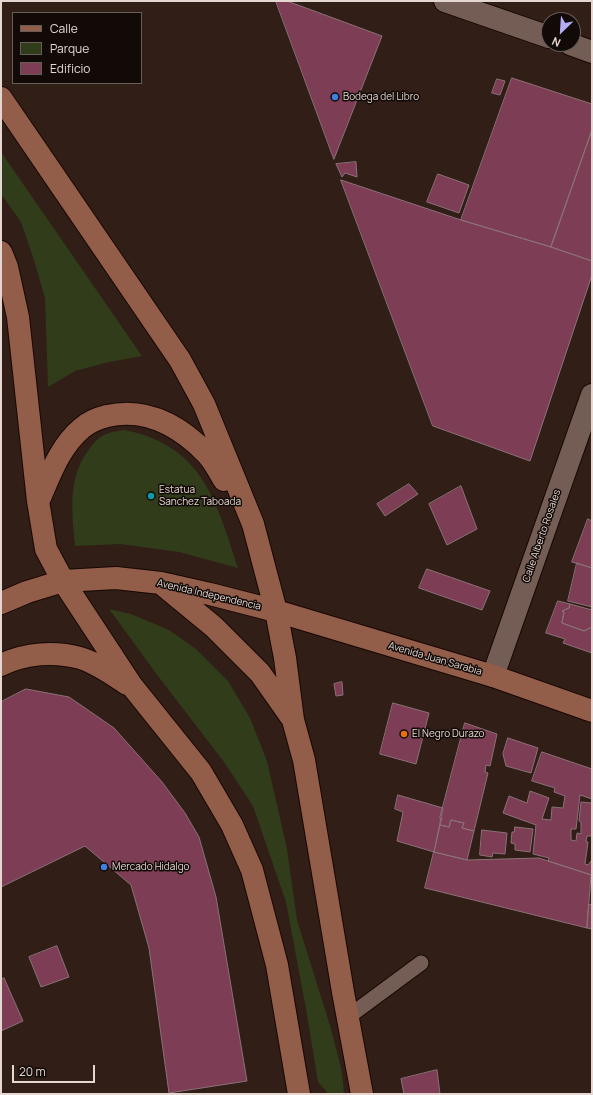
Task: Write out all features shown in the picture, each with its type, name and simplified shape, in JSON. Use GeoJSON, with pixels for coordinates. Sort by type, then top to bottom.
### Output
{"type":"FeatureCollection","features":[{"type":"Feature","properties":{"kind":"main road"},"geometry":{"type":"LineString","coordinates":[[1,98],[180,360],[204,404],[253,524],[276,611],[285,658],[293,720],[304,760],[362,1094]]}},
{"type":"Feature","properties":{"kind":"main road"},"geometry":{"type":"LineString","coordinates":[[1,252],[7,267],[18,317],[38,501],[46,549],[63,581],[132,686],[201,772],[232,825],[252,870],[277,965],[299,1094]]}},
{"type":"Feature","properties":{"kind":"main road"},"geometry":{"type":"LineString","coordinates":[[38,501],[55,464],[67,445],[83,427],[102,418],[121,413],[148,416],[179,430],[208,455],[253,524]]}},
{"type":"Feature","properties":{"kind":"main road","name":"Avenida Independencia"},"geometry":{"type":"LineString","coordinates":[[1,603],[28,592],[63,581],[116,578],[161,583],[276,611]]}},
{"type":"Feature","properties":{"kind":"main road"},"geometry":{"type":"LineString","coordinates":[[161,583],[214,627],[260,673],[293,720]]}},
{"type":"Feature","properties":{"kind":"main road","name":"Avenida Juan Sarabia"},"geometry":{"type":"LineString","coordinates":[[276,611],[493,676],[592,711]]}},
{"type":"Feature","properties":{"kind":"main road"},"geometry":{"type":"LineString","coordinates":[[1,665],[38,654],[81,658],[132,686]]}},
{"type":"Feature","properties":{"kind":"street"},"geometry":{"type":"LineString","coordinates":[[445,1],[541,34]]}},
{"type":"Feature","properties":{"kind":"street"},"geometry":{"type":"LineString","coordinates":[[581,48],[592,52]]}},
{"type":"Feature","properties":{"kind":"street","name":"Calle Alberto Rosales"},"geometry":{"type":"LineString","coordinates":[[493,676],[587,423],[592,395]]}},
{"type":"Feature","properties":{"kind":"lane"},"geometry":{"type":"LineString","coordinates":[[348,1017],[421,963]]}},
{"type":"Feature","properties":{"kind":"green space"},"geometry":{"type":"Polygon","coordinates":[[[1,152],[142,356],[109,362],[75,371],[48,387],[45,298],[21,222],[1,194],[1,152]]]}},
{"type":"Feature","properties":{"kind":"green space"},"geometry":{"type":"Polygon","coordinates":[[[124,430],[151,438],[172,449],[189,463],[203,480],[214,500],[238,568],[179,552],[120,544],[75,546],[72,507],[74,483],[83,459],[92,445],[103,435],[124,430]]]}},
{"type":"Feature","properties":{"kind":"green space"},"geometry":{"type":"Polygon","coordinates":[[[109,609],[131,614],[169,630],[196,649],[228,681],[250,718],[267,761],[287,849],[297,920],[331,1029],[342,1072],[344,1094],[327,1094],[318,1082],[286,902],[253,806],[224,762],[109,609]]]}},
{"type":"Feature","properties":{"kind":"building","name":"Bodega del Libro"},"geometry":{"type":"Polygon","coordinates":[[[276,1],[287,1],[382,36],[334,159],[276,1]]]}},
{"type":"Feature","properties":{"kind":"building"},"geometry":{"type":"Polygon","coordinates":[[[512,78],[592,104],[592,130],[551,247],[461,220],[512,78]]]}},
{"type":"Feature","properties":{"kind":"building"},"geometry":{"type":"Polygon","coordinates":[[[497,79],[505,81],[500,95],[492,93],[497,79]]]}},
{"type":"Feature","properties":{"kind":"building"},"geometry":{"type":"Polygon","coordinates":[[[592,130],[592,261],[551,247],[592,130]]]}},
{"type":"Feature","properties":{"kind":"building"},"geometry":{"type":"Polygon","coordinates":[[[356,162],[357,177],[345,173],[342,177],[336,164],[356,162]]]}},
{"type":"Feature","properties":{"kind":"building"},"geometry":{"type":"Polygon","coordinates":[[[438,174],[469,185],[459,213],[427,202],[438,174]]]}},
{"type":"Feature","properties":{"kind":"building"},"geometry":{"type":"Polygon","coordinates":[[[341,180],[461,220],[592,261],[592,275],[530,461],[433,426],[341,180]]]}},
{"type":"Feature","properties":{"kind":"building"},"geometry":{"type":"Polygon","coordinates":[[[409,484],[418,494],[385,516],[377,504],[409,484]]]}},
{"type":"Feature","properties":{"kind":"building"},"geometry":{"type":"Polygon","coordinates":[[[461,486],[477,529],[447,545],[429,504],[461,486]]]}},
{"type":"Feature","properties":{"kind":"building"},"geometry":{"type":"Polygon","coordinates":[[[588,519],[592,521],[592,568],[572,562],[588,519]]]}},
{"type":"Feature","properties":{"kind":"building"},"geometry":{"type":"Polygon","coordinates":[[[577,563],[592,568],[592,607],[568,601],[577,563]]]}},
{"type":"Feature","properties":{"kind":"building"},"geometry":{"type":"Polygon","coordinates":[[[427,569],[490,591],[482,610],[419,588],[427,569]]]}},
{"type":"Feature","properties":{"kind":"building"},"geometry":{"type":"Polygon","coordinates":[[[558,601],[570,604],[569,608],[562,611],[564,612],[562,623],[584,631],[592,627],[592,653],[563,643],[565,639],[546,633],[558,601]]]}},
{"type":"Feature","properties":{"kind":"building"},"geometry":{"type":"Polygon","coordinates":[[[570,604],[592,610],[592,627],[584,631],[562,623],[564,612],[562,611],[569,608],[570,604]]]}},
{"type":"Feature","properties":{"kind":"building"},"geometry":{"type":"Polygon","coordinates":[[[342,682],[343,695],[336,696],[334,684],[342,682]]]}},
{"type":"Feature","properties":{"kind":"building"},"geometry":{"type":"Polygon","coordinates":[[[26,689],[69,697],[114,728],[162,782],[185,813],[199,837],[216,897],[247,1081],[169,1093],[149,948],[131,885],[85,846],[1,887],[1,702],[26,689]]]}},
{"type":"Feature","properties":{"kind":"building","name":"El Negro Durazo"},"geometry":{"type":"Polygon","coordinates":[[[393,703],[429,713],[416,764],[380,754],[393,703]]]}},
{"type":"Feature","properties":{"kind":"building"},"geometry":{"type":"Polygon","coordinates":[[[465,723],[497,734],[490,766],[486,765],[485,772],[488,773],[474,831],[462,828],[464,823],[451,820],[449,827],[440,825],[442,818],[440,818],[465,723]]]}},
{"type":"Feature","properties":{"kind":"building"},"geometry":{"type":"Polygon","coordinates":[[[508,738],[538,748],[531,773],[506,766],[503,754],[508,738]]]}},
{"type":"Feature","properties":{"kind":"building"},"geometry":{"type":"Polygon","coordinates":[[[542,752],[592,769],[592,799],[580,795],[576,829],[571,829],[571,840],[576,841],[577,833],[581,834],[581,822],[579,821],[581,802],[592,803],[592,836],[587,836],[586,842],[588,842],[585,864],[588,865],[591,861],[592,862],[592,875],[548,861],[549,858],[533,854],[536,825],[503,813],[509,796],[527,803],[530,791],[549,798],[542,819],[551,820],[552,807],[563,808],[565,796],[554,792],[555,788],[532,781],[542,752]]]}},
{"type":"Feature","properties":{"kind":"building"},"geometry":{"type":"Polygon","coordinates":[[[398,795],[443,808],[434,852],[397,841],[403,812],[395,809],[398,795]]]}},
{"type":"Feature","properties":{"kind":"building"},"geometry":{"type":"Polygon","coordinates":[[[451,820],[464,823],[462,828],[474,831],[467,860],[434,852],[440,825],[449,827],[451,820]]]}},
{"type":"Feature","properties":{"kind":"building"},"geometry":{"type":"Polygon","coordinates":[[[515,827],[533,829],[530,852],[515,850],[515,844],[511,843],[512,832],[514,832],[515,827]]]}},
{"type":"Feature","properties":{"kind":"building"},"geometry":{"type":"Polygon","coordinates":[[[482,830],[507,833],[505,854],[493,853],[492,857],[480,855],[482,830]]]}},
{"type":"Feature","properties":{"kind":"building"},"geometry":{"type":"Polygon","coordinates":[[[434,852],[467,860],[539,858],[591,875],[587,928],[425,888],[434,852]]]}},
{"type":"Feature","properties":{"kind":"building"},"geometry":{"type":"Polygon","coordinates":[[[589,904],[592,905],[592,929],[587,928],[589,904]]]}},
{"type":"Feature","properties":{"kind":"building"},"geometry":{"type":"Polygon","coordinates":[[[57,946],[69,977],[41,987],[29,957],[57,946]]]}},
{"type":"Feature","properties":{"kind":"building"},"geometry":{"type":"Polygon","coordinates":[[[4,978],[23,1021],[1,1031],[1,980],[4,978]]]}},
{"type":"Feature","properties":{"kind":"building"},"geometry":{"type":"Polygon","coordinates":[[[437,1070],[440,1094],[404,1094],[401,1079],[437,1070]]]}},
{"type":"Feature","properties":{"kind":"place","name":"Bodega del Libro"},"geometry":{"type":"Point","coordinates":[335,97]}},
{"type":"Feature","properties":{"kind":"place","name":"Estatua Sanchez Taboada"},"geometry":{"type":"Point","coordinates":[151,496]}},
{"type":"Feature","properties":{"kind":"place","name":"El Negro Durazo"},"geometry":{"type":"Point","coordinates":[404,734]}},
{"type":"Feature","properties":{"kind":"place","name":"Mercado Hidalgo"},"geometry":{"type":"Point","coordinates":[104,867]}}]}
